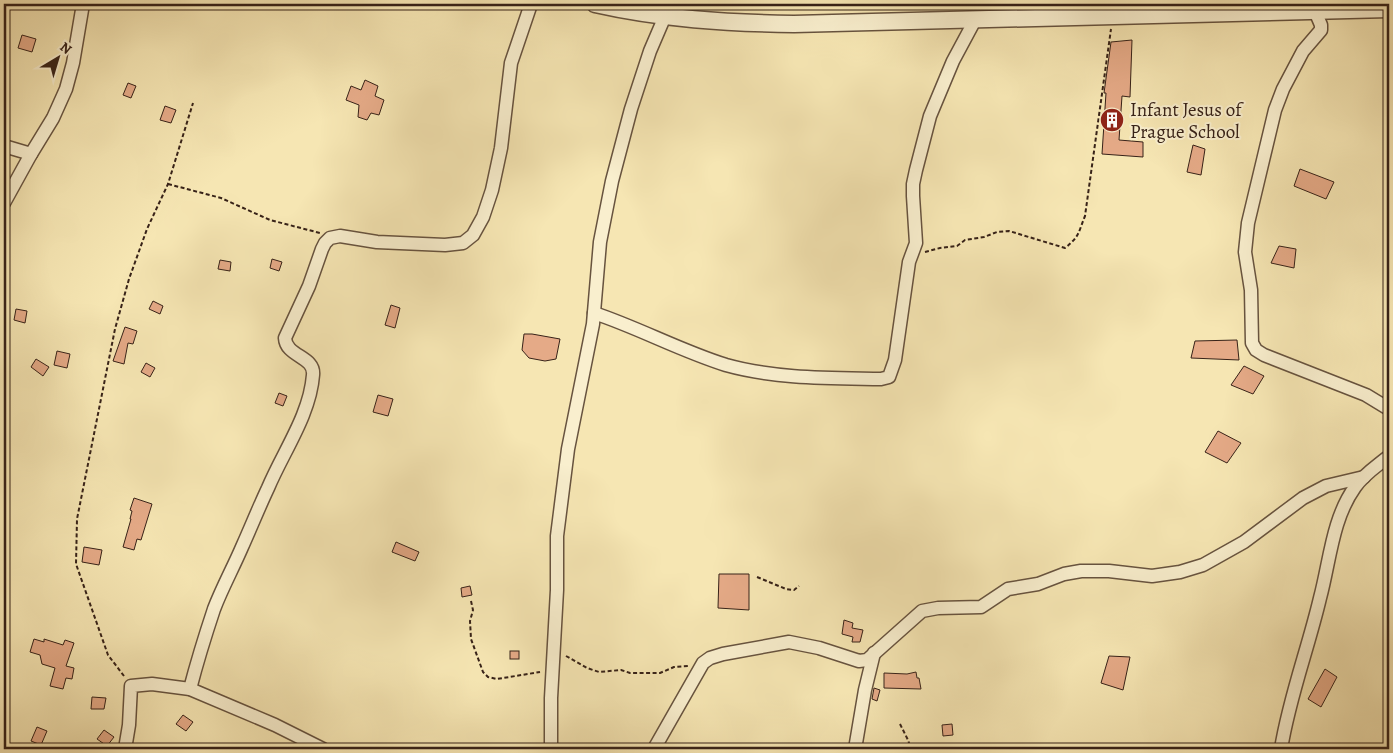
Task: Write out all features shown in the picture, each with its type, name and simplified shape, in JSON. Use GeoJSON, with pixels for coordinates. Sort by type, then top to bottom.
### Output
{"type":"FeatureCollection","features":[{"type":"Feature","properties":{"kind":"street"},"geometry":{"type":"LineString","coordinates":[[4,203],[52,118],[66,89],[73,63],[83,4]]}},
{"type":"Feature","properties":{"kind":"street"},"geometry":{"type":"LineString","coordinates":[[190,690],[199,653],[215,607],[306,404],[313,376],[312,368],[308,362],[288,347],[285,338],[311,283],[322,249],[325,243],[333,236],[377,242],[439,245],[463,243],[470,238],[483,217],[492,190],[501,148],[511,63],[531,4]]}},
{"type":"Feature","properties":{"kind":"street"},"geometry":{"type":"LineString","coordinates":[[595,4],[645,14],[735,24],[975,20],[1389,9]]}},
{"type":"Feature","properties":{"kind":"street"},"geometry":{"type":"LineString","coordinates":[[1315,11],[1321,25],[1321,30],[1303,51],[1283,88],[1275,110],[1248,224],[1246,252],[1251,290],[1252,342],[1256,350],[1264,355],[1366,395],[1389,410]]}},
{"type":"Feature","properties":{"kind":"street"},"geometry":{"type":"LineString","coordinates":[[551,749],[557,590],[557,536],[577,400],[594,313],[600,242],[612,181],[645,65],[665,16]]}},
{"type":"Feature","properties":{"kind":"street"},"geometry":{"type":"LineString","coordinates":[[594,313],[622,322],[727,365],[801,377],[885,379],[890,375],[895,360],[909,262],[916,243],[913,184],[926,129],[953,61],[975,20]]}},
{"type":"Feature","properties":{"kind":"street"},"geometry":{"type":"LineString","coordinates":[[4,146],[30,154]]}},
{"type":"Feature","properties":{"kind":"street"},"geometry":{"type":"LineString","coordinates":[[1281,749],[1295,685],[1320,598],[1336,526],[1355,487],[1389,456]]}},
{"type":"Feature","properties":{"kind":"street"},"geometry":{"type":"LineString","coordinates":[[654,749],[702,664],[710,658],[789,642],[819,648],[859,661],[867,660],[875,648],[890,641],[922,611],[938,608],[964,609],[980,607],[1008,589],[1038,584],[1064,574],[1097,570],[1152,576],[1167,575],[1193,569],[1244,542],[1309,495],[1326,486],[1364,477]]}},
{"type":"Feature","properties":{"kind":"street"},"geometry":{"type":"LineString","coordinates":[[855,749],[865,690],[875,648]]}},
{"type":"Feature","properties":{"kind":"street"},"geometry":{"type":"LineString","coordinates":[[125,749],[129,725],[131,686],[152,684],[190,690],[274,724],[324,749]]}},
{"type":"Feature","properties":{"kind":"path"},"geometry":{"type":"LineString","coordinates":[[913,253],[958,246],[965,240],[997,232],[1009,231],[1065,248],[1078,238],[1085,216],[1113,16]]}},
{"type":"Feature","properties":{"kind":"path"},"geometry":{"type":"LineString","coordinates":[[131,686],[108,655],[76,564],[77,519],[115,329],[129,279],[147,228],[168,184],[193,103]]}},
{"type":"Feature","properties":{"kind":"path"},"geometry":{"type":"LineString","coordinates":[[168,184],[221,198],[270,220],[333,236]]}},
{"type":"Feature","properties":{"kind":"path"},"geometry":{"type":"LineString","coordinates":[[758,577],[786,589],[794,590],[799,586]]}},
{"type":"Feature","properties":{"kind":"path"},"geometry":{"type":"LineString","coordinates":[[470,601],[473,610],[470,621],[472,639],[483,672],[488,677],[497,679],[553,670]]}},
{"type":"Feature","properties":{"kind":"path"},"geometry":{"type":"LineString","coordinates":[[554,654],[566,656],[587,668],[599,672],[621,670],[630,673],[660,673],[674,667],[702,664]]}},
{"type":"Feature","properties":{"kind":"path"},"geometry":{"type":"LineString","coordinates":[[900,724],[911,749]]}},
{"type":"Feature","properties":{"kind":"building"},"geometry":{"type":"Polygon","coordinates":[[[22,35],[36,39],[32,52],[18,48],[22,35]]]}},
{"type":"Feature","properties":{"kind":"building"},"geometry":{"type":"Polygon","coordinates":[[[1132,40],[1130,97],[1122,96],[1119,140],[1143,142],[1143,157],[1102,154],[1106,93],[1104,93],[1111,42],[1132,40]]]}},
{"type":"Feature","properties":{"kind":"building"},"geometry":{"type":"Polygon","coordinates":[[[365,80],[378,86],[375,96],[384,100],[379,115],[371,113],[367,120],[358,117],[359,105],[346,100],[351,86],[361,90],[365,80]]]}},
{"type":"Feature","properties":{"kind":"building"},"geometry":{"type":"Polygon","coordinates":[[[128,83],[136,86],[131,98],[123,95],[128,83]]]}},
{"type":"Feature","properties":{"kind":"building"},"geometry":{"type":"Polygon","coordinates":[[[165,106],[176,110],[171,123],[160,120],[165,106]]]}},
{"type":"Feature","properties":{"kind":"building"},"geometry":{"type":"Polygon","coordinates":[[[1193,145],[1205,149],[1201,175],[1187,172],[1193,145]]]}},
{"type":"Feature","properties":{"kind":"building"},"geometry":{"type":"Polygon","coordinates":[[[1300,169],[1334,182],[1326,199],[1294,186],[1300,169]]]}},
{"type":"Feature","properties":{"kind":"building"},"geometry":{"type":"Polygon","coordinates":[[[1279,246],[1296,249],[1294,268],[1271,263],[1279,246]]]}},
{"type":"Feature","properties":{"kind":"building"},"geometry":{"type":"Polygon","coordinates":[[[272,259],[282,262],[279,271],[270,268],[272,259]]]}},
{"type":"Feature","properties":{"kind":"building"},"geometry":{"type":"Polygon","coordinates":[[[220,260],[231,262],[230,271],[218,269],[220,260]]]}},
{"type":"Feature","properties":{"kind":"building"},"geometry":{"type":"Polygon","coordinates":[[[153,301],[163,306],[160,314],[149,309],[153,301]]]}},
{"type":"Feature","properties":{"kind":"building"},"geometry":{"type":"Polygon","coordinates":[[[391,305],[400,308],[395,328],[385,325],[391,305]]]}},
{"type":"Feature","properties":{"kind":"building"},"geometry":{"type":"Polygon","coordinates":[[[16,309],[27,311],[25,323],[14,320],[16,309]]]}},
{"type":"Feature","properties":{"kind":"building"},"geometry":{"type":"Polygon","coordinates":[[[125,327],[137,331],[133,344],[128,343],[124,364],[113,361],[125,327]]]}},
{"type":"Feature","properties":{"kind":"building"},"geometry":{"type":"Polygon","coordinates":[[[524,334],[560,339],[556,359],[545,361],[529,358],[522,350],[524,334]]]}},
{"type":"Feature","properties":{"kind":"building"},"geometry":{"type":"Polygon","coordinates":[[[1237,340],[1239,360],[1191,358],[1195,341],[1237,340]]]}},
{"type":"Feature","properties":{"kind":"building"},"geometry":{"type":"Polygon","coordinates":[[[57,351],[70,354],[67,368],[54,365],[57,351]]]}},
{"type":"Feature","properties":{"kind":"building"},"geometry":{"type":"Polygon","coordinates":[[[36,359],[49,367],[43,376],[31,367],[36,359]]]}},
{"type":"Feature","properties":{"kind":"building"},"geometry":{"type":"Polygon","coordinates":[[[146,363],[155,368],[150,377],[141,372],[146,363]]]}},
{"type":"Feature","properties":{"kind":"building"},"geometry":{"type":"Polygon","coordinates":[[[1244,366],[1264,376],[1253,394],[1231,385],[1244,366]]]}},
{"type":"Feature","properties":{"kind":"building"},"geometry":{"type":"Polygon","coordinates":[[[279,393],[287,396],[283,406],[275,403],[279,393]]]}},
{"type":"Feature","properties":{"kind":"building"},"geometry":{"type":"Polygon","coordinates":[[[378,395],[393,399],[388,416],[373,412],[378,395]]]}},
{"type":"Feature","properties":{"kind":"building"},"geometry":{"type":"Polygon","coordinates":[[[1218,431],[1241,443],[1227,463],[1205,452],[1218,431]]]}},
{"type":"Feature","properties":{"kind":"building"},"geometry":{"type":"Polygon","coordinates":[[[134,498],[152,504],[141,540],[137,539],[134,550],[123,547],[131,519],[132,511],[130,510],[134,498]]]}},
{"type":"Feature","properties":{"kind":"building"},"geometry":{"type":"Polygon","coordinates":[[[396,542],[419,552],[415,561],[392,552],[396,542]]]}},
{"type":"Feature","properties":{"kind":"building"},"geometry":{"type":"Polygon","coordinates":[[[84,547],[102,550],[99,565],[82,562],[84,547]]]}},
{"type":"Feature","properties":{"kind":"building"},"geometry":{"type":"Polygon","coordinates":[[[719,574],[749,574],[749,610],[718,608],[719,574]]]}},
{"type":"Feature","properties":{"kind":"building"},"geometry":{"type":"Polygon","coordinates":[[[470,586],[472,595],[462,597],[461,588],[470,586]]]}},
{"type":"Feature","properties":{"kind":"building"},"geometry":{"type":"Polygon","coordinates":[[[844,620],[853,623],[852,628],[863,630],[860,642],[852,642],[853,637],[842,634],[844,620]]]}},
{"type":"Feature","properties":{"kind":"building"},"geometry":{"type":"Polygon","coordinates":[[[34,639],[44,642],[44,639],[63,645],[65,640],[74,643],[66,666],[74,668],[72,679],[66,678],[63,689],[50,686],[55,668],[42,664],[40,655],[30,652],[34,639]]]}},
{"type":"Feature","properties":{"kind":"building"},"geometry":{"type":"Polygon","coordinates":[[[510,651],[519,651],[519,659],[510,659],[510,651]]]}},
{"type":"Feature","properties":{"kind":"building"},"geometry":{"type":"Polygon","coordinates":[[[1109,656],[1130,657],[1123,690],[1101,683],[1109,656]]]}},
{"type":"Feature","properties":{"kind":"building"},"geometry":{"type":"Polygon","coordinates":[[[1325,669],[1337,677],[1321,707],[1308,699],[1325,669]]]}},
{"type":"Feature","properties":{"kind":"building"},"geometry":{"type":"Polygon","coordinates":[[[916,672],[921,689],[884,688],[884,673],[907,674],[916,672]]]}},
{"type":"Feature","properties":{"kind":"building"},"geometry":{"type":"Polygon","coordinates":[[[874,688],[880,690],[877,701],[872,699],[874,688]]]}},
{"type":"Feature","properties":{"kind":"building"},"geometry":{"type":"Polygon","coordinates":[[[92,697],[106,698],[104,709],[91,709],[92,697]]]}},
{"type":"Feature","properties":{"kind":"building"},"geometry":{"type":"Polygon","coordinates":[[[183,715],[193,722],[186,731],[176,724],[183,715]]]}},
{"type":"Feature","properties":{"kind":"building"},"geometry":{"type":"Polygon","coordinates":[[[952,724],[953,735],[943,736],[942,725],[952,724]]]}},
{"type":"Feature","properties":{"kind":"building"},"geometry":{"type":"Polygon","coordinates":[[[37,727],[47,731],[41,745],[31,741],[37,727]]]}},
{"type":"Feature","properties":{"kind":"building"},"geometry":{"type":"Polygon","coordinates":[[[104,730],[114,737],[107,746],[97,739],[104,730]]]}},
{"type":"Feature","properties":{"kind":"place","name":"Infant Jesus of Prague School"},"geometry":{"type":"Point","coordinates":[1112,120]}}]}
